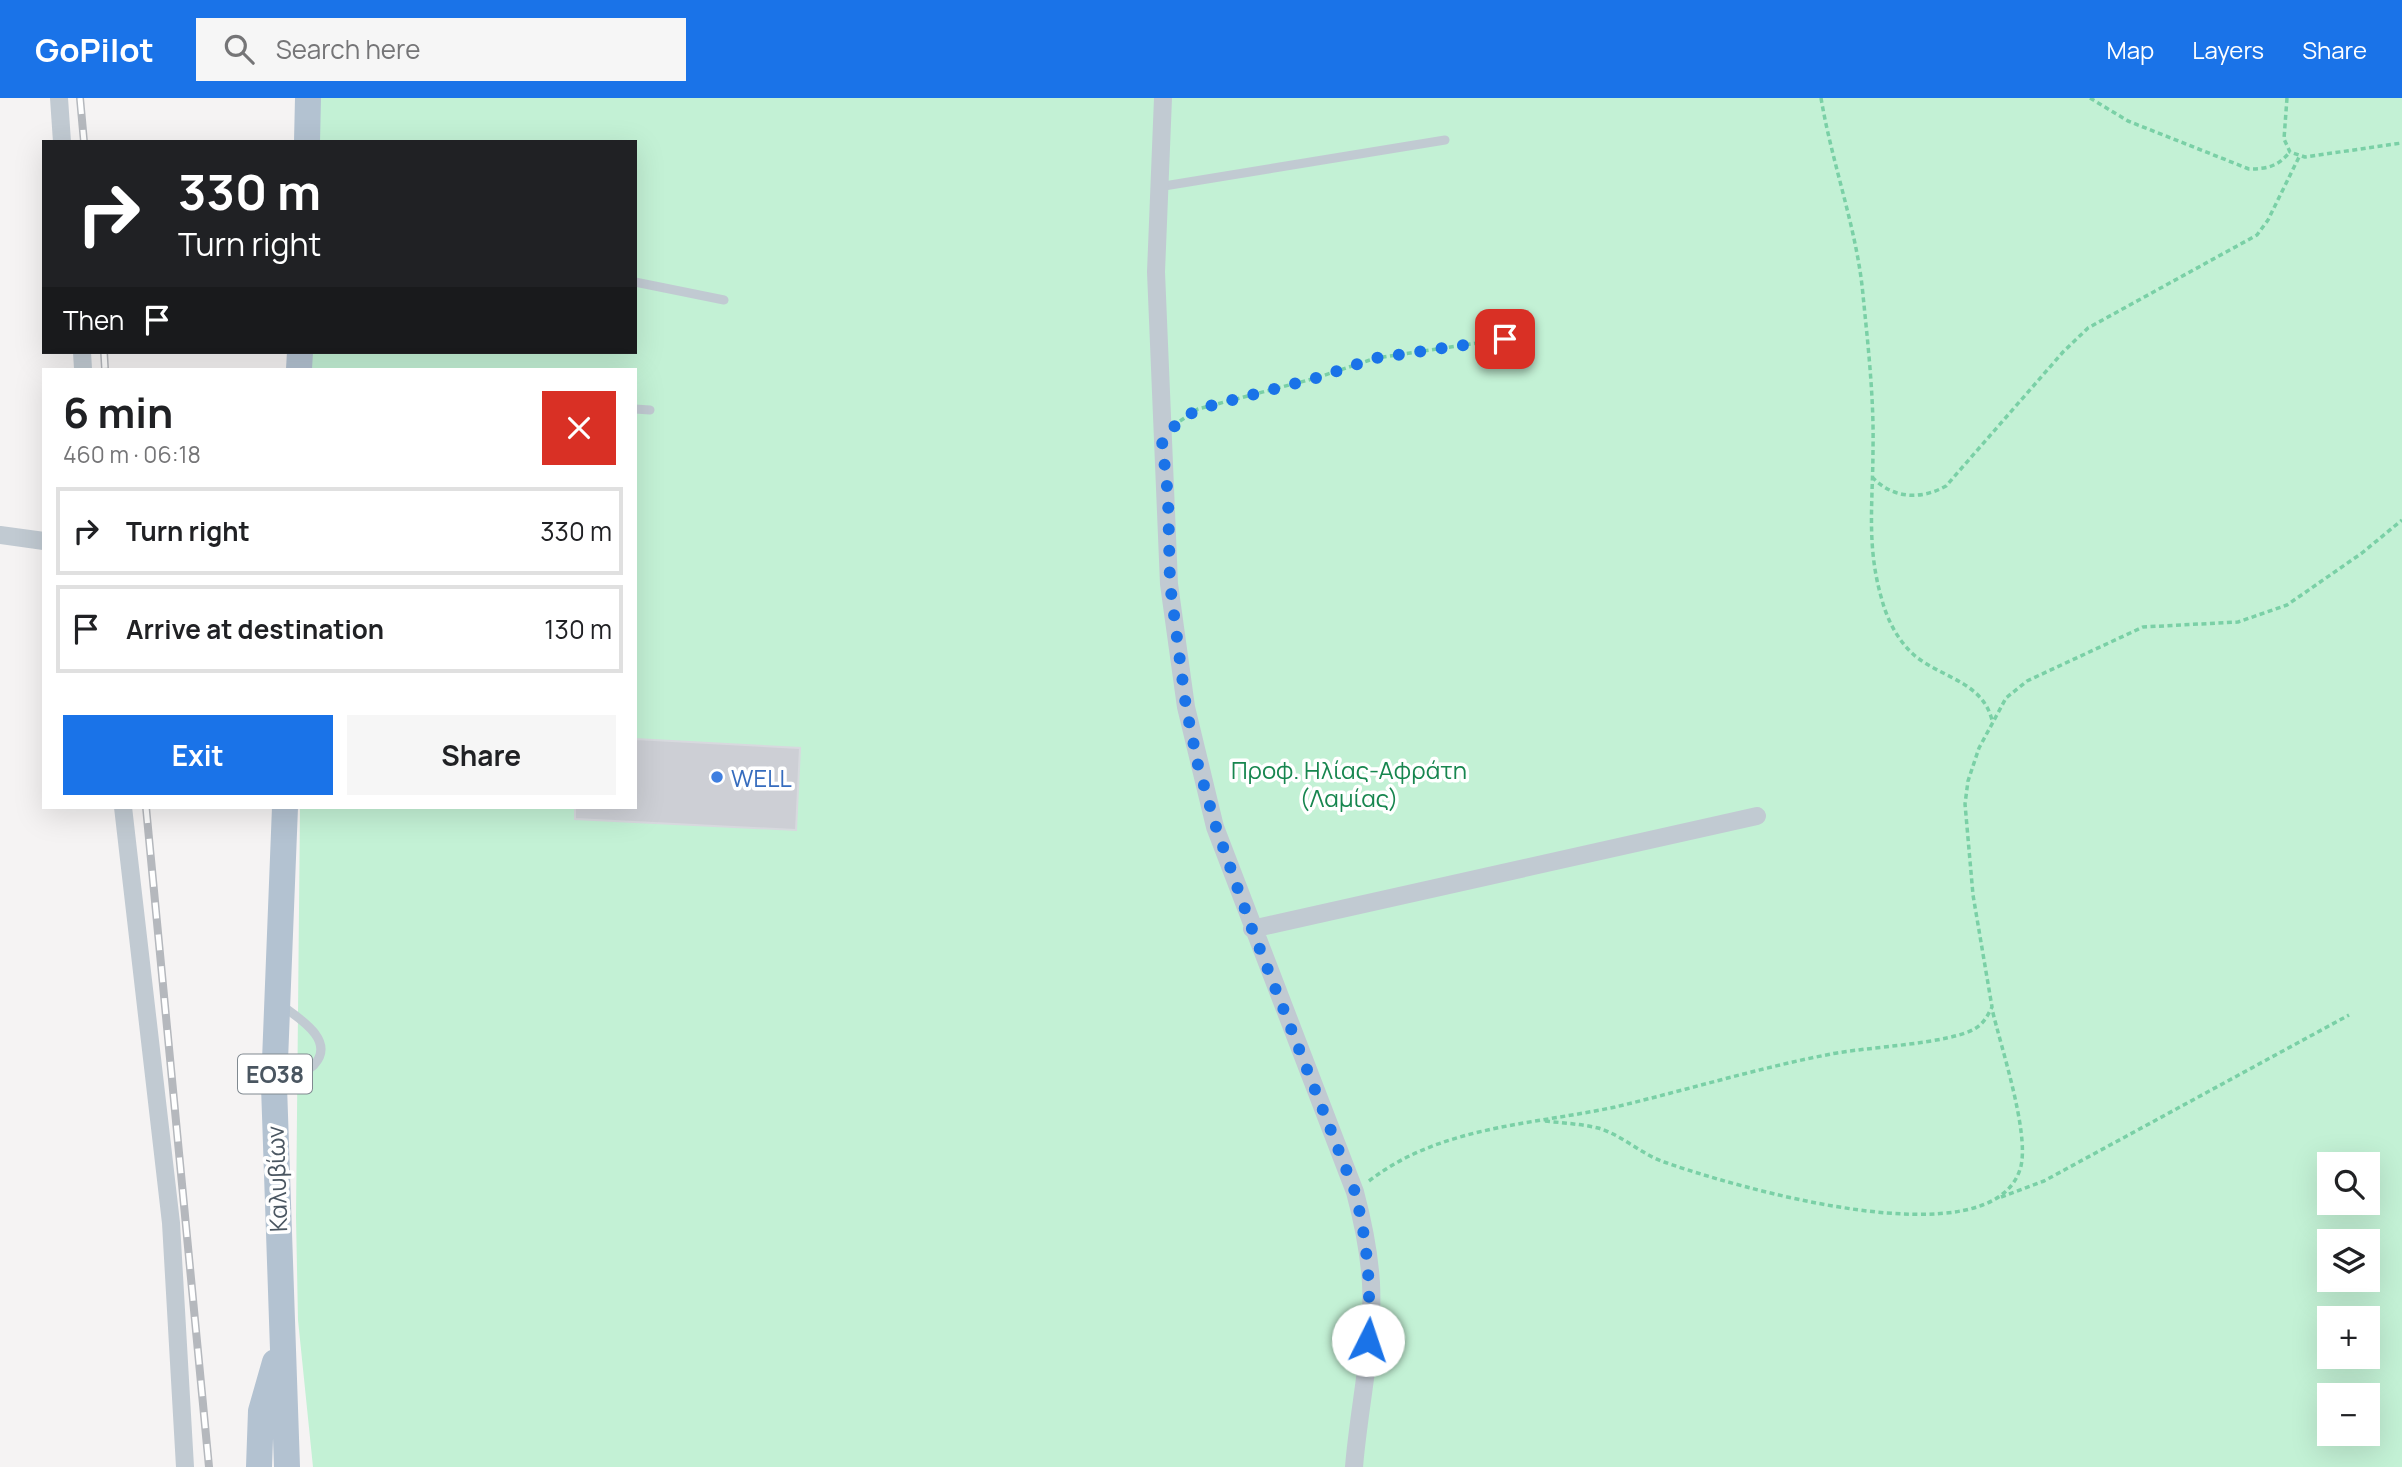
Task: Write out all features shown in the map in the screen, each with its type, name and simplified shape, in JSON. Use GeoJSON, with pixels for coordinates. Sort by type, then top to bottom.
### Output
{"type":"FeatureCollection","features":[{"type":"Feature","properties":{"kind":"main road"},"geometry":{"type":"LineString","coordinates":[[307,140],[308,98]]}},
{"type":"Feature","properties":{"kind":"main road","name":"Καλυβίων"},"geometry":{"type":"LineString","coordinates":[[285,809],[274,1086],[287,1467]]}},
{"type":"Feature","properties":{"kind":"main road"},"geometry":{"type":"LineString","coordinates":[[260,1467],[261,1411],[281,1341]]}},
{"type":"Feature","properties":{"kind":"street"},"geometry":{"type":"LineString","coordinates":[[58,98],[62,140]]}},
{"type":"Feature","properties":{"kind":"street"},"geometry":{"type":"LineString","coordinates":[[1163,98],[1156,262],[1162,441],[1168,496],[1170,584],[1186,707],[1212,815],[1252,929],[1355,1192],[1366,1235],[1371,1285],[1366,1368],[1354,1467]]}},
{"type":"Feature","properties":{"kind":"street"},"geometry":{"type":"LineString","coordinates":[[0,535],[42,541]]}},
{"type":"Feature","properties":{"kind":"street"},"geometry":{"type":"LineString","coordinates":[[123,809],[171,1223],[185,1467]]}},
{"type":"Feature","properties":{"kind":"street"},"geometry":{"type":"LineString","coordinates":[[1252,929],[1757,816]]}},
{"type":"Feature","properties":{"kind":"lane"},"geometry":{"type":"LineString","coordinates":[[1158,187],[1445,140]]}},
{"type":"Feature","properties":{"kind":"lane"},"geometry":{"type":"LineString","coordinates":[[637,282],[724,300]]}},
{"type":"Feature","properties":{"kind":"lane"},"geometry":{"type":"LineString","coordinates":[[637,409],[649,410]]}},
{"type":"Feature","properties":{"kind":"lane"},"geometry":{"type":"LineString","coordinates":[[274,1086],[313,1066],[320,1055],[320,1042],[314,1032],[276,1001]]}},
{"type":"Feature","properties":{"kind":"path"},"geometry":{"type":"LineString","coordinates":[[1821,98],[1863,292],[1873,447],[1869,518],[1872,561],[1883,604],[1899,639],[1920,660],[1978,693],[1988,705],[1992,720]]}},
{"type":"Feature","properties":{"kind":"path"},"geometry":{"type":"LineString","coordinates":[[2090,98],[2128,121],[2249,170],[2267,169],[2290,152]]}},
{"type":"Feature","properties":{"kind":"path"},"geometry":{"type":"LineString","coordinates":[[2287,98],[2284,139],[2290,152],[2300,155],[2347,152],[2402,142]]}},
{"type":"Feature","properties":{"kind":"path"},"geometry":{"type":"LineString","coordinates":[[1872,477],[1890,491],[1910,497],[1930,495],[1946,486],[2063,352],[2088,328],[2257,235],[2269,220],[2300,155]]}},
{"type":"Feature","properties":{"kind":"path"},"geometry":{"type":"LineString","coordinates":[[1162,441],[1178,422],[1198,409],[1316,378],[1376,358],[1505,339]]}},
{"type":"Feature","properties":{"kind":"path"},"geometry":{"type":"LineString","coordinates":[[1997,1199],[2016,1180],[2021,1153],[2021,1133],[1992,1007],[1973,895],[1965,804],[1968,781],[1992,720],[2006,698],[2027,681],[2143,627],[2238,622],[2287,605],[2362,553],[2402,520]]}},
{"type":"Feature","properties":{"kind":"path"},"geometry":{"type":"LineString","coordinates":[[1355,1192],[1402,1158],[1503,1125],[1611,1107],[1830,1054],[1952,1037],[1976,1028],[1986,1019],[1992,1007]]}},
{"type":"Feature","properties":{"kind":"path"},"geometry":{"type":"LineString","coordinates":[[1539,1120],[1598,1128],[1621,1137],[1660,1161],[1818,1202],[1925,1216],[1964,1213],[2044,1181],[2349,1015]]}},
{"type":"Feature","properties":{"kind":"green space","name":"Προφ. Ηλίας-Αφράτη (Λαμίας)"},"geometry":{"type":"Polygon","coordinates":[[[319,98],[2402,98],[2402,1467],[313,1467],[298,1320],[296,1217],[300,809],[637,809],[637,368],[311,368],[312,354],[637,354],[637,140],[318,140],[319,98]]]}},
{"type":"Feature","properties":{"kind":"building","name":"WELL"},"geometry":{"type":"Polygon","coordinates":[[[637,739],[800,748],[796,830],[575,819],[575,809],[637,809],[637,739]]]}},
{"type":"Feature","properties":{"kind":"railway"},"geometry":{"type":"LineString","coordinates":[[80,98],[84,140]]}},
{"type":"Feature","properties":{"kind":"railway"},"geometry":{"type":"LineString","coordinates":[[104,354],[105,368]]}},
{"type":"Feature","properties":{"kind":"railway"},"geometry":{"type":"LineString","coordinates":[[146,809],[209,1467]]}},
{"type":"Feature","properties":{"kind":"place","name":"WELL"},"geometry":{"type":"Point","coordinates":[717,777]}},
{"type":"Feature","properties":{"kind":"route"},"geometry":{"type":"LineString","coordinates":[[1368,1340],[1371,1285],[1366,1235],[1355,1192],[1252,929],[1216,827],[1198,765],[1177,651],[1170,584],[1168,496],[1162,441],[1178,422],[1198,409],[1316,378],[1376,358],[1505,339]]}}]}
